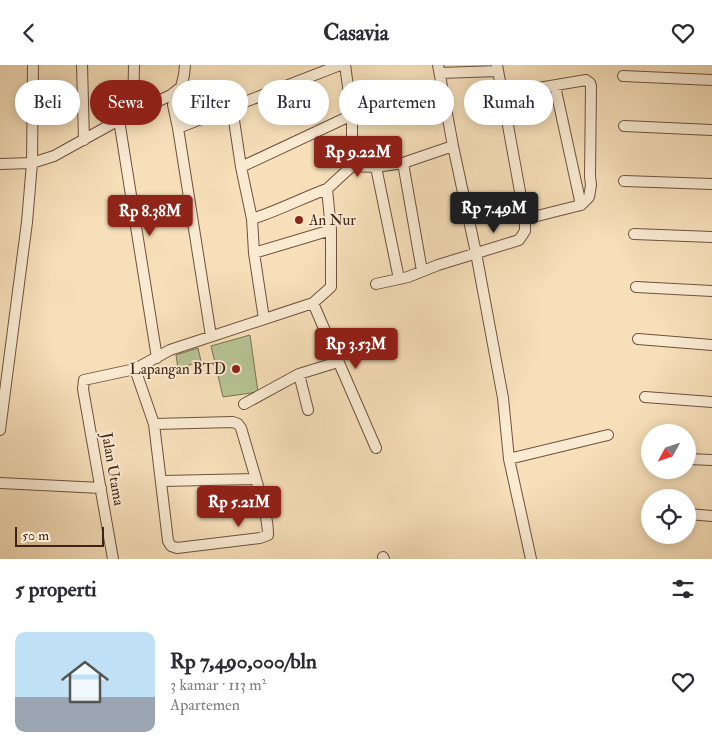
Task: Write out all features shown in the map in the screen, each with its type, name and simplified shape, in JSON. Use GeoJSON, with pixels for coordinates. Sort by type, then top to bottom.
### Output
{"type":"FeatureCollection","features":[{"type":"Feature","properties":{"kind":"street"},"geometry":{"type":"LineString","coordinates":[[0,430],[3,369],[27,222],[32,163],[33,65]]}},
{"type":"Feature","properties":{"kind":"street"},"geometry":{"type":"LineString","coordinates":[[82,65],[84,140]]}},
{"type":"Feature","properties":{"kind":"street"},"geometry":{"type":"LineString","coordinates":[[134,65],[134,80]]}},
{"type":"Feature","properties":{"kind":"street"},"geometry":{"type":"LineString","coordinates":[[162,100],[181,87],[184,65]]}},
{"type":"Feature","properties":{"kind":"street"},"geometry":{"type":"LineString","coordinates":[[248,101],[340,65]]}},
{"type":"Feature","properties":{"kind":"street"},"geometry":{"type":"LineString","coordinates":[[345,65],[347,80]]}},
{"type":"Feature","properties":{"kind":"street"},"geometry":{"type":"LineString","coordinates":[[439,69],[498,68]]}},
{"type":"Feature","properties":{"kind":"street"},"geometry":{"type":"LineString","coordinates":[[623,76],[712,80]]}},
{"type":"Feature","properties":{"kind":"street"},"geometry":{"type":"LineString","coordinates":[[525,219],[581,205],[590,197],[591,86],[586,81],[555,86],[581,205]]}},
{"type":"Feature","properties":{"kind":"street"},"geometry":{"type":"LineString","coordinates":[[241,167],[339,121]]}},
{"type":"Feature","properties":{"kind":"street"},"geometry":{"type":"LineString","coordinates":[[0,164],[32,163],[54,156],[110,125]]}},
{"type":"Feature","properties":{"kind":"street"},"geometry":{"type":"LineString","coordinates":[[119,125],[157,358]]}},
{"type":"Feature","properties":{"kind":"street"},"geometry":{"type":"LineString","coordinates":[[177,125],[211,336]]}},
{"type":"Feature","properties":{"kind":"street"},"geometry":{"type":"LineString","coordinates":[[178,128],[186,125]]}},
{"type":"Feature","properties":{"kind":"street"},"geometry":{"type":"LineString","coordinates":[[235,125],[252,219],[254,253],[264,319]]}},
{"type":"Feature","properties":{"kind":"street"},"geometry":{"type":"LineString","coordinates":[[352,125],[352,166]]}},
{"type":"Feature","properties":{"kind":"street"},"geometry":{"type":"LineString","coordinates":[[449,125],[476,253],[503,398],[510,459],[531,559]]}},
{"type":"Feature","properties":{"kind":"street"},"geometry":{"type":"LineString","coordinates":[[376,284],[399,279],[519,240],[525,231],[525,219],[508,125]]}},
{"type":"Feature","properties":{"kind":"street"},"geometry":{"type":"LineString","coordinates":[[624,126],[712,130]]}},
{"type":"Feature","properties":{"kind":"street"},"geometry":{"type":"LineString","coordinates":[[252,219],[327,189],[352,166],[376,167],[403,163],[452,146]]}},
{"type":"Feature","properties":{"kind":"street"},"geometry":{"type":"LineString","coordinates":[[403,163],[422,271]]}},
{"type":"Feature","properties":{"kind":"street"},"geometry":{"type":"LineString","coordinates":[[376,167],[399,279]]}},
{"type":"Feature","properties":{"kind":"street"},"geometry":{"type":"LineString","coordinates":[[624,181],[712,184]]}},
{"type":"Feature","properties":{"kind":"street"},"geometry":{"type":"LineString","coordinates":[[154,425],[238,424],[241,428],[256,479],[268,527],[268,535],[260,538],[177,548],[172,546],[168,541],[154,425],[135,369],[170,350],[313,303],[331,287],[331,230],[327,189]]}},
{"type":"Feature","properties":{"kind":"street"},"geometry":{"type":"LineString","coordinates":[[254,253],[331,230]]}},
{"type":"Feature","properties":{"kind":"street"},"geometry":{"type":"LineString","coordinates":[[634,234],[712,237]]}},
{"type":"Feature","properties":{"kind":"street"},"geometry":{"type":"LineString","coordinates":[[636,287],[712,291]]}},
{"type":"Feature","properties":{"kind":"street"},"geometry":{"type":"LineString","coordinates":[[313,303],[376,448]]}},
{"type":"Feature","properties":{"kind":"street"},"geometry":{"type":"LineString","coordinates":[[638,339],[712,345]]}},
{"type":"Feature","properties":{"kind":"street"},"geometry":{"type":"LineString","coordinates":[[244,404],[299,374],[338,361]]}},
{"type":"Feature","properties":{"kind":"street","name":"Jalan Utama"},"geometry":{"type":"LineString","coordinates":[[113,559],[83,384],[84,380],[90,377],[135,369]]}},
{"type":"Feature","properties":{"kind":"street"},"geometry":{"type":"LineString","coordinates":[[299,374],[308,410]]}},
{"type":"Feature","properties":{"kind":"street"},"geometry":{"type":"LineString","coordinates":[[646,397],[712,402]]}},
{"type":"Feature","properties":{"kind":"street"},"geometry":{"type":"LineString","coordinates":[[510,459],[608,435]]}},
{"type":"Feature","properties":{"kind":"street"},"geometry":{"type":"LineString","coordinates":[[696,459],[712,460]]}},
{"type":"Feature","properties":{"kind":"street"},"geometry":{"type":"LineString","coordinates":[[162,481],[256,479]]}},
{"type":"Feature","properties":{"kind":"street"},"geometry":{"type":"LineString","coordinates":[[0,483],[101,488]]}},
{"type":"Feature","properties":{"kind":"street"},"geometry":{"type":"LineString","coordinates":[[696,515],[712,516]]}},
{"type":"Feature","properties":{"kind":"green space","name":"Lapangan BTD"},"geometry":{"type":"Polygon","coordinates":[[[250,335],[258,392],[223,397],[211,346],[250,335]]]}},
{"type":"Feature","properties":{"kind":"green space"},"geometry":{"type":"Polygon","coordinates":[[[198,348],[201,361],[178,369],[176,355],[198,348]]]}},
{"type":"Feature","properties":{"kind":"place","name":"An Nur"},"geometry":{"type":"Point","coordinates":[299,220]}},
{"type":"Feature","properties":{"kind":"place","name":"Lapangan BTD"},"geometry":{"type":"Point","coordinates":[236,369]}}]}
